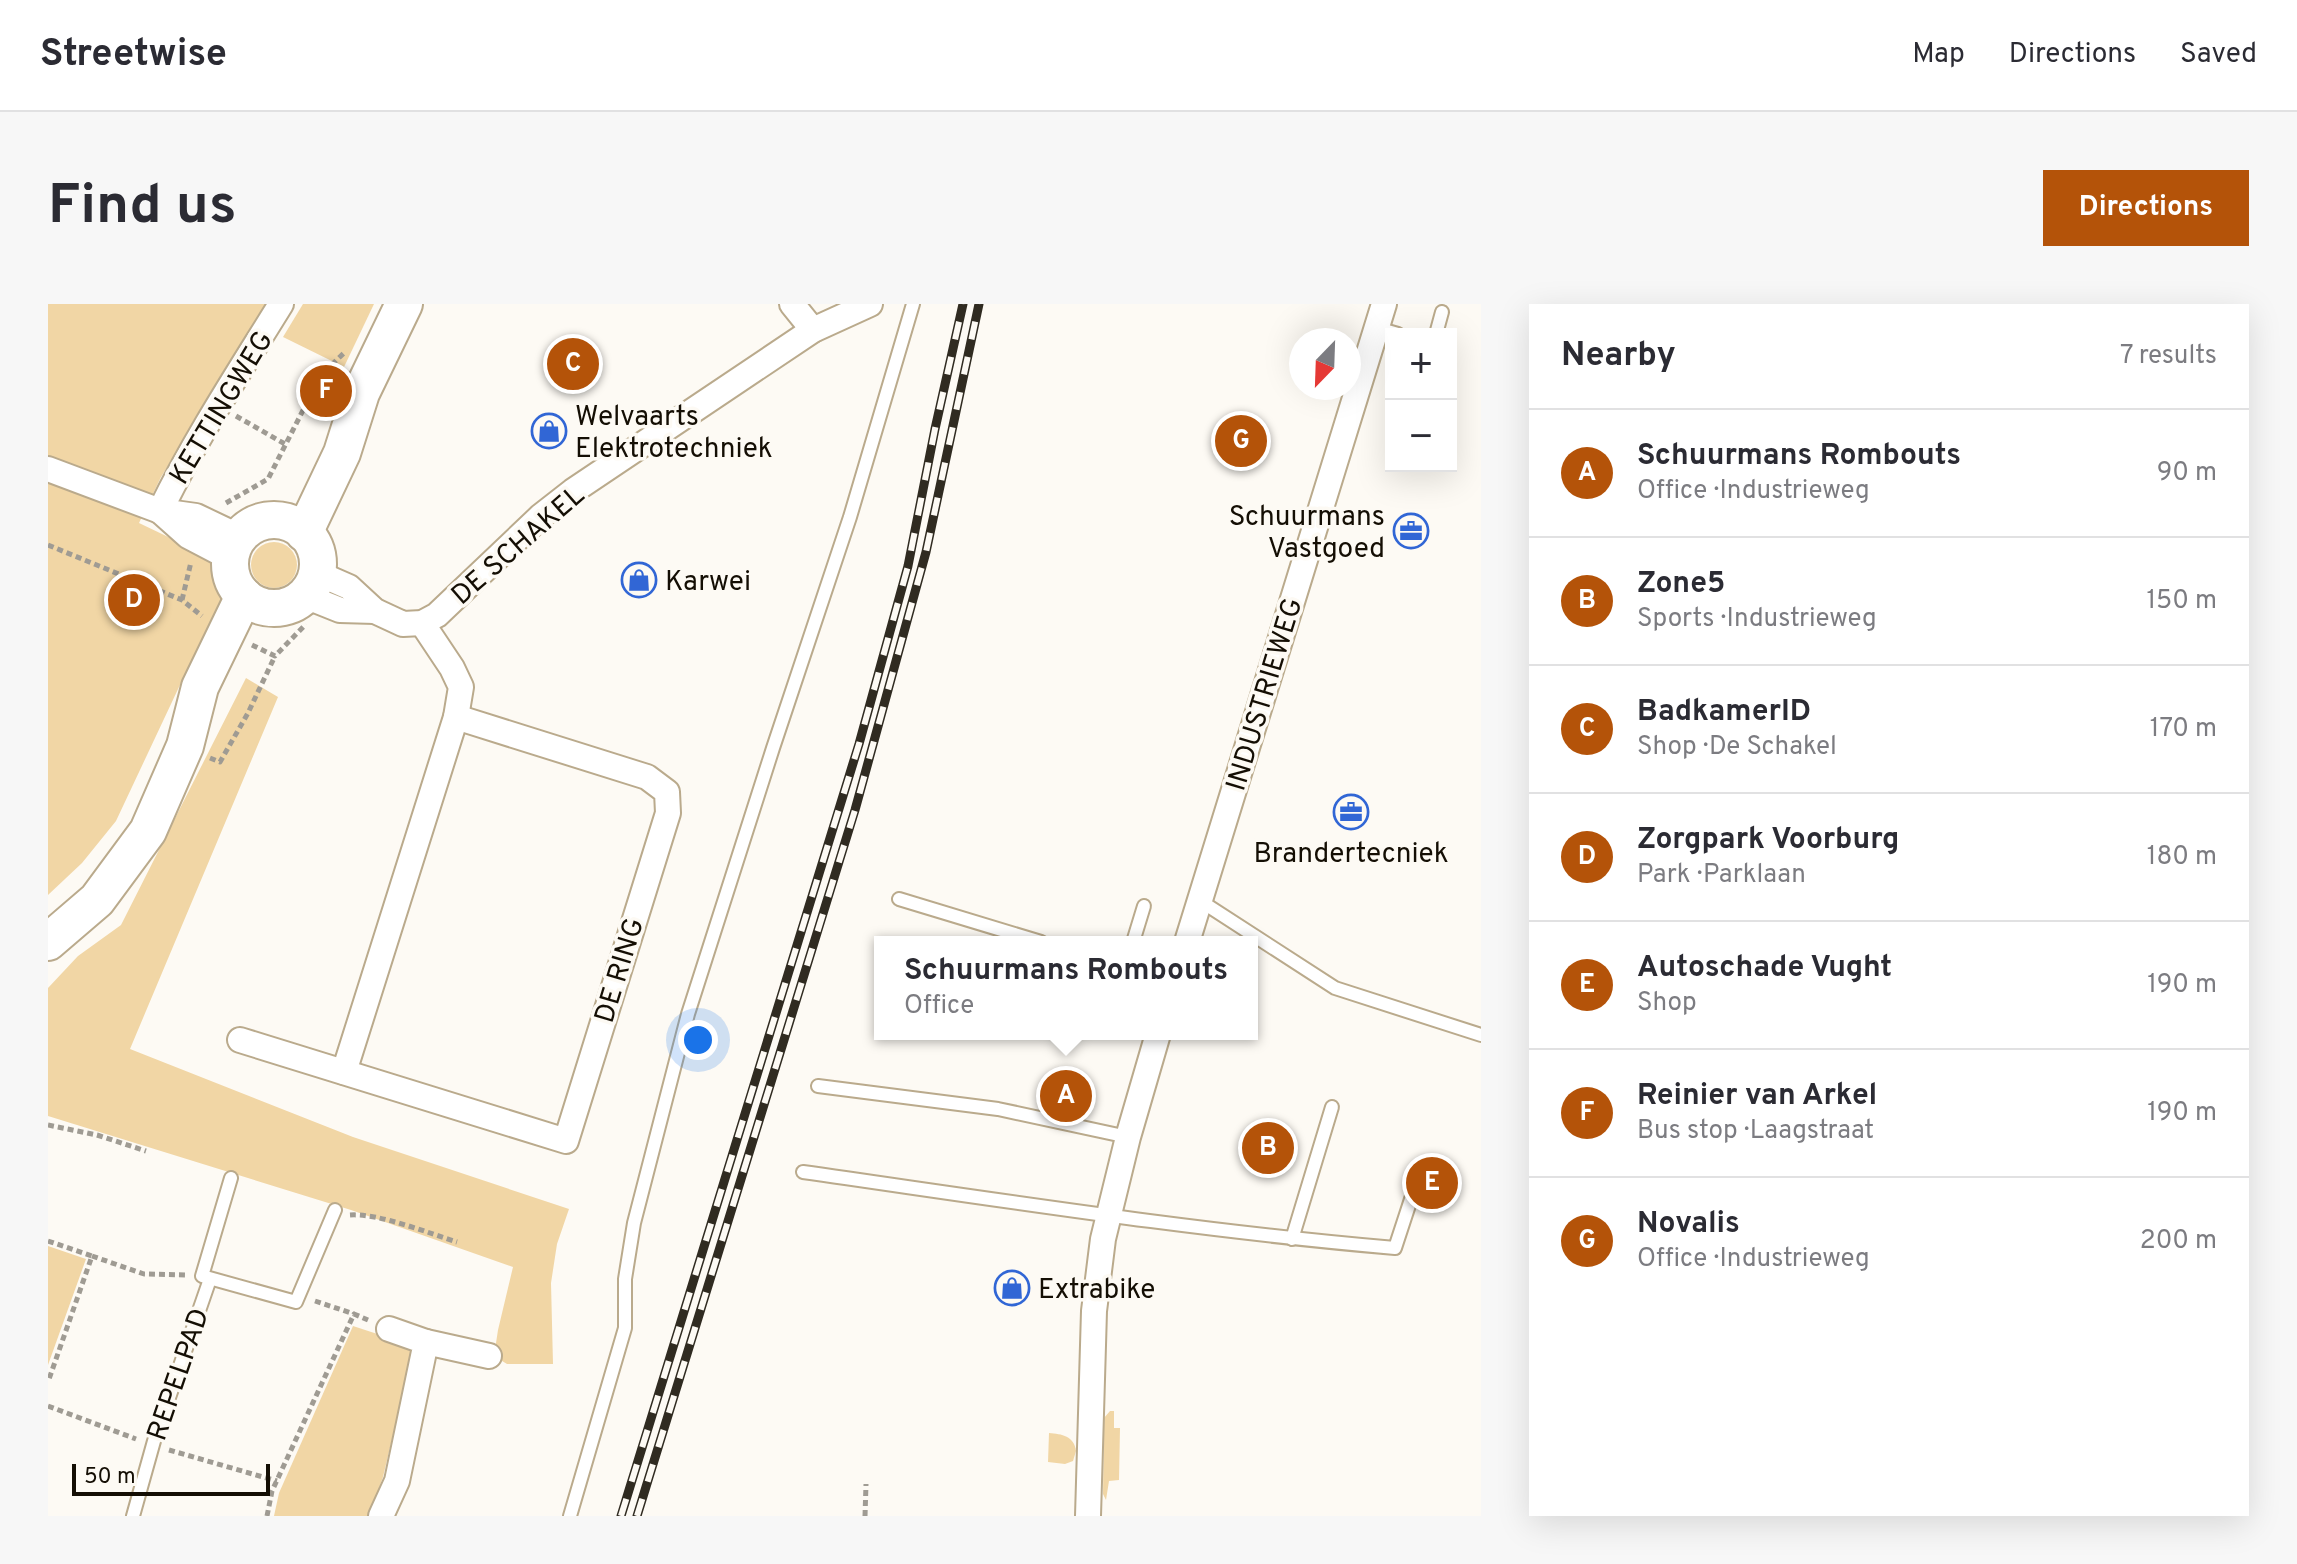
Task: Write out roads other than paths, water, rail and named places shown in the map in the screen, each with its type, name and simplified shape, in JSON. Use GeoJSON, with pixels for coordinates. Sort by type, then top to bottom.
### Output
{"type":"FeatureCollection","features":[{"type":"Feature","properties":{"kind":"main road"},"geometry":{"type":"LineString","coordinates":[[294,527],[342,453],[361,393],[404,304]]}},
{"type":"Feature","properties":{"kind":"main road"},"geometry":{"type":"LineString","coordinates":[[268,521],[294,527],[311,540],[316,554],[311,584],[290,605],[255,602],[232,578],[226,539],[268,521]]}},
{"type":"Feature","properties":{"kind":"main road"},"geometry":{"type":"LineString","coordinates":[[48,942],[97,900],[148,831],[185,746],[222,697],[255,602]]}},
{"type":"Feature","properties":{"kind":"street","name":"KETTINGWEG"},"geometry":{"type":"LineString","coordinates":[[160,511],[218,405],[281,304]]}},
{"type":"Feature","properties":{"kind":"street"},"geometry":{"type":"LineString","coordinates":[[792,304],[813,330]]}},
{"type":"Feature","properties":{"kind":"street","name":"DE SCHAKEL"},"geometry":{"type":"LineString","coordinates":[[311,584],[340,610],[375,611],[403,624],[422,623],[437,615],[541,516],[573,491],[813,330],[870,304]]}},
{"type":"Feature","properties":{"kind":"street","name":"INDUSTRIEWEG"},"geometry":{"type":"LineString","coordinates":[[1384,304],[1388,328]]}},
{"type":"Feature","properties":{"kind":"street","name":"INDUSTRIEWEG"},"geometry":{"type":"LineString","coordinates":[[1189,936],[1385,340]]}},
{"type":"Feature","properties":{"kind":"street"},"geometry":{"type":"LineString","coordinates":[[48,469],[160,511],[196,516],[226,539]]}},
{"type":"Feature","properties":{"kind":"street"},"geometry":{"type":"LineString","coordinates":[[160,511],[188,536],[226,539]]}},
{"type":"Feature","properties":{"kind":"street"},"geometry":{"type":"LineString","coordinates":[[344,1072],[456,717],[461,687],[422,623]]}},
{"type":"Feature","properties":{"kind":"street","name":"DE RING"},"geometry":{"type":"LineString","coordinates":[[240,1040],[566,1141],[668,813],[667,792],[647,777],[456,717]]}},
{"type":"Feature","properties":{"kind":"street"},"geometry":{"type":"LineString","coordinates":[[1088,1516],[1094,1311],[1107,1215],[1156,1040]]}},
{"type":"Feature","properties":{"kind":"street"},"geometry":{"type":"LineString","coordinates":[[389,1329],[426,1342],[489,1356]]}},
{"type":"Feature","properties":{"kind":"street"},"geometry":{"type":"LineString","coordinates":[[381,1516],[397,1481],[426,1342]]}},
{"type":"Feature","properties":{"kind":"lane"},"geometry":{"type":"LineString","coordinates":[[570,1516],[625,1328],[625,1279],[634,1223],[688,1014],[857,494],[913,304]]}},
{"type":"Feature","properties":{"kind":"lane"},"geometry":{"type":"LineString","coordinates":[[1438,328],[1442,312]]}},
{"type":"Feature","properties":{"kind":"lane"},"geometry":{"type":"LineString","coordinates":[[899,899],[1021,936]]}},
{"type":"Feature","properties":{"kind":"lane"},"geometry":{"type":"LineString","coordinates":[[1199,900],[1255,936]]}},
{"type":"Feature","properties":{"kind":"lane"},"geometry":{"type":"LineString","coordinates":[[1135,936],[1144,906]]}},
{"type":"Feature","properties":{"kind":"lane"},"geometry":{"type":"LineString","coordinates":[[1258,938],[1335,988],[1481,1035]]}},
{"type":"Feature","properties":{"kind":"lane"},"geometry":{"type":"LineString","coordinates":[[818,1086],[998,1109],[1128,1137]]}},
{"type":"Feature","properties":{"kind":"lane"},"geometry":{"type":"LineString","coordinates":[[1292,1239],[1332,1107]]}},
{"type":"Feature","properties":{"kind":"lane"},"geometry":{"type":"LineString","coordinates":[[803,1172],[1292,1239],[1395,1248],[1413,1193]]}},
{"type":"Feature","properties":{"kind":"lane","name":"REPELPAD"},"geometry":{"type":"LineString","coordinates":[[133,1516],[206,1278],[231,1178]]}},
{"type":"Feature","properties":{"kind":"lane","name":"REPELPAD"},"geometry":{"type":"LineString","coordinates":[[206,1278],[296,1302],[333,1213]]}},
{"type":"Feature","properties":{"kind":"railway"},"geometry":{"type":"LineString","coordinates":[[621,1516],[859,744],[908,566],[963,304]]}},
{"type":"Feature","properties":{"kind":"railway"},"geometry":{"type":"LineString","coordinates":[[637,1516],[855,810],[926,552],[979,304]]}},
{"type":"Feature","properties":{"kind":"place","name":"BadkamerID"},"geometry":{"type":"Point","coordinates":[573,364]}},
{"type":"Feature","properties":{"kind":"place","name":"Reinier van Arkel"},"geometry":{"type":"Point","coordinates":[326,391]}},
{"type":"Feature","properties":{"kind":"place","name":"Welvaarts Elektrotechniek"},"geometry":{"type":"Point","coordinates":[549,431]}},
{"type":"Feature","properties":{"kind":"place","name":"Novalis"},"geometry":{"type":"Point","coordinates":[1241,441]}},
{"type":"Feature","properties":{"kind":"place","name":"Schuurmans Vastgoed"},"geometry":{"type":"Point","coordinates":[1411,531]}},
{"type":"Feature","properties":{"kind":"place","name":"Karwei"},"geometry":{"type":"Point","coordinates":[639,580]}},
{"type":"Feature","properties":{"kind":"place","name":"Zorgpark Voorburg"},"geometry":{"type":"Point","coordinates":[134,600]}},
{"type":"Feature","properties":{"kind":"place","name":"Brandertecniek"},"geometry":{"type":"Point","coordinates":[1351,812]}},
{"type":"Feature","properties":{"kind":"place","name":"Schuurmans Rombouts"},"geometry":{"type":"Point","coordinates":[1066,1096]}},
{"type":"Feature","properties":{"kind":"place","name":"Zone5"},"geometry":{"type":"Point","coordinates":[1268,1148]}},
{"type":"Feature","properties":{"kind":"place","name":"Autoschade Vught"},"geometry":{"type":"Point","coordinates":[1432,1183]}},
{"type":"Feature","properties":{"kind":"place","name":"Extrabike"},"geometry":{"type":"Point","coordinates":[1012,1288]}}]}
